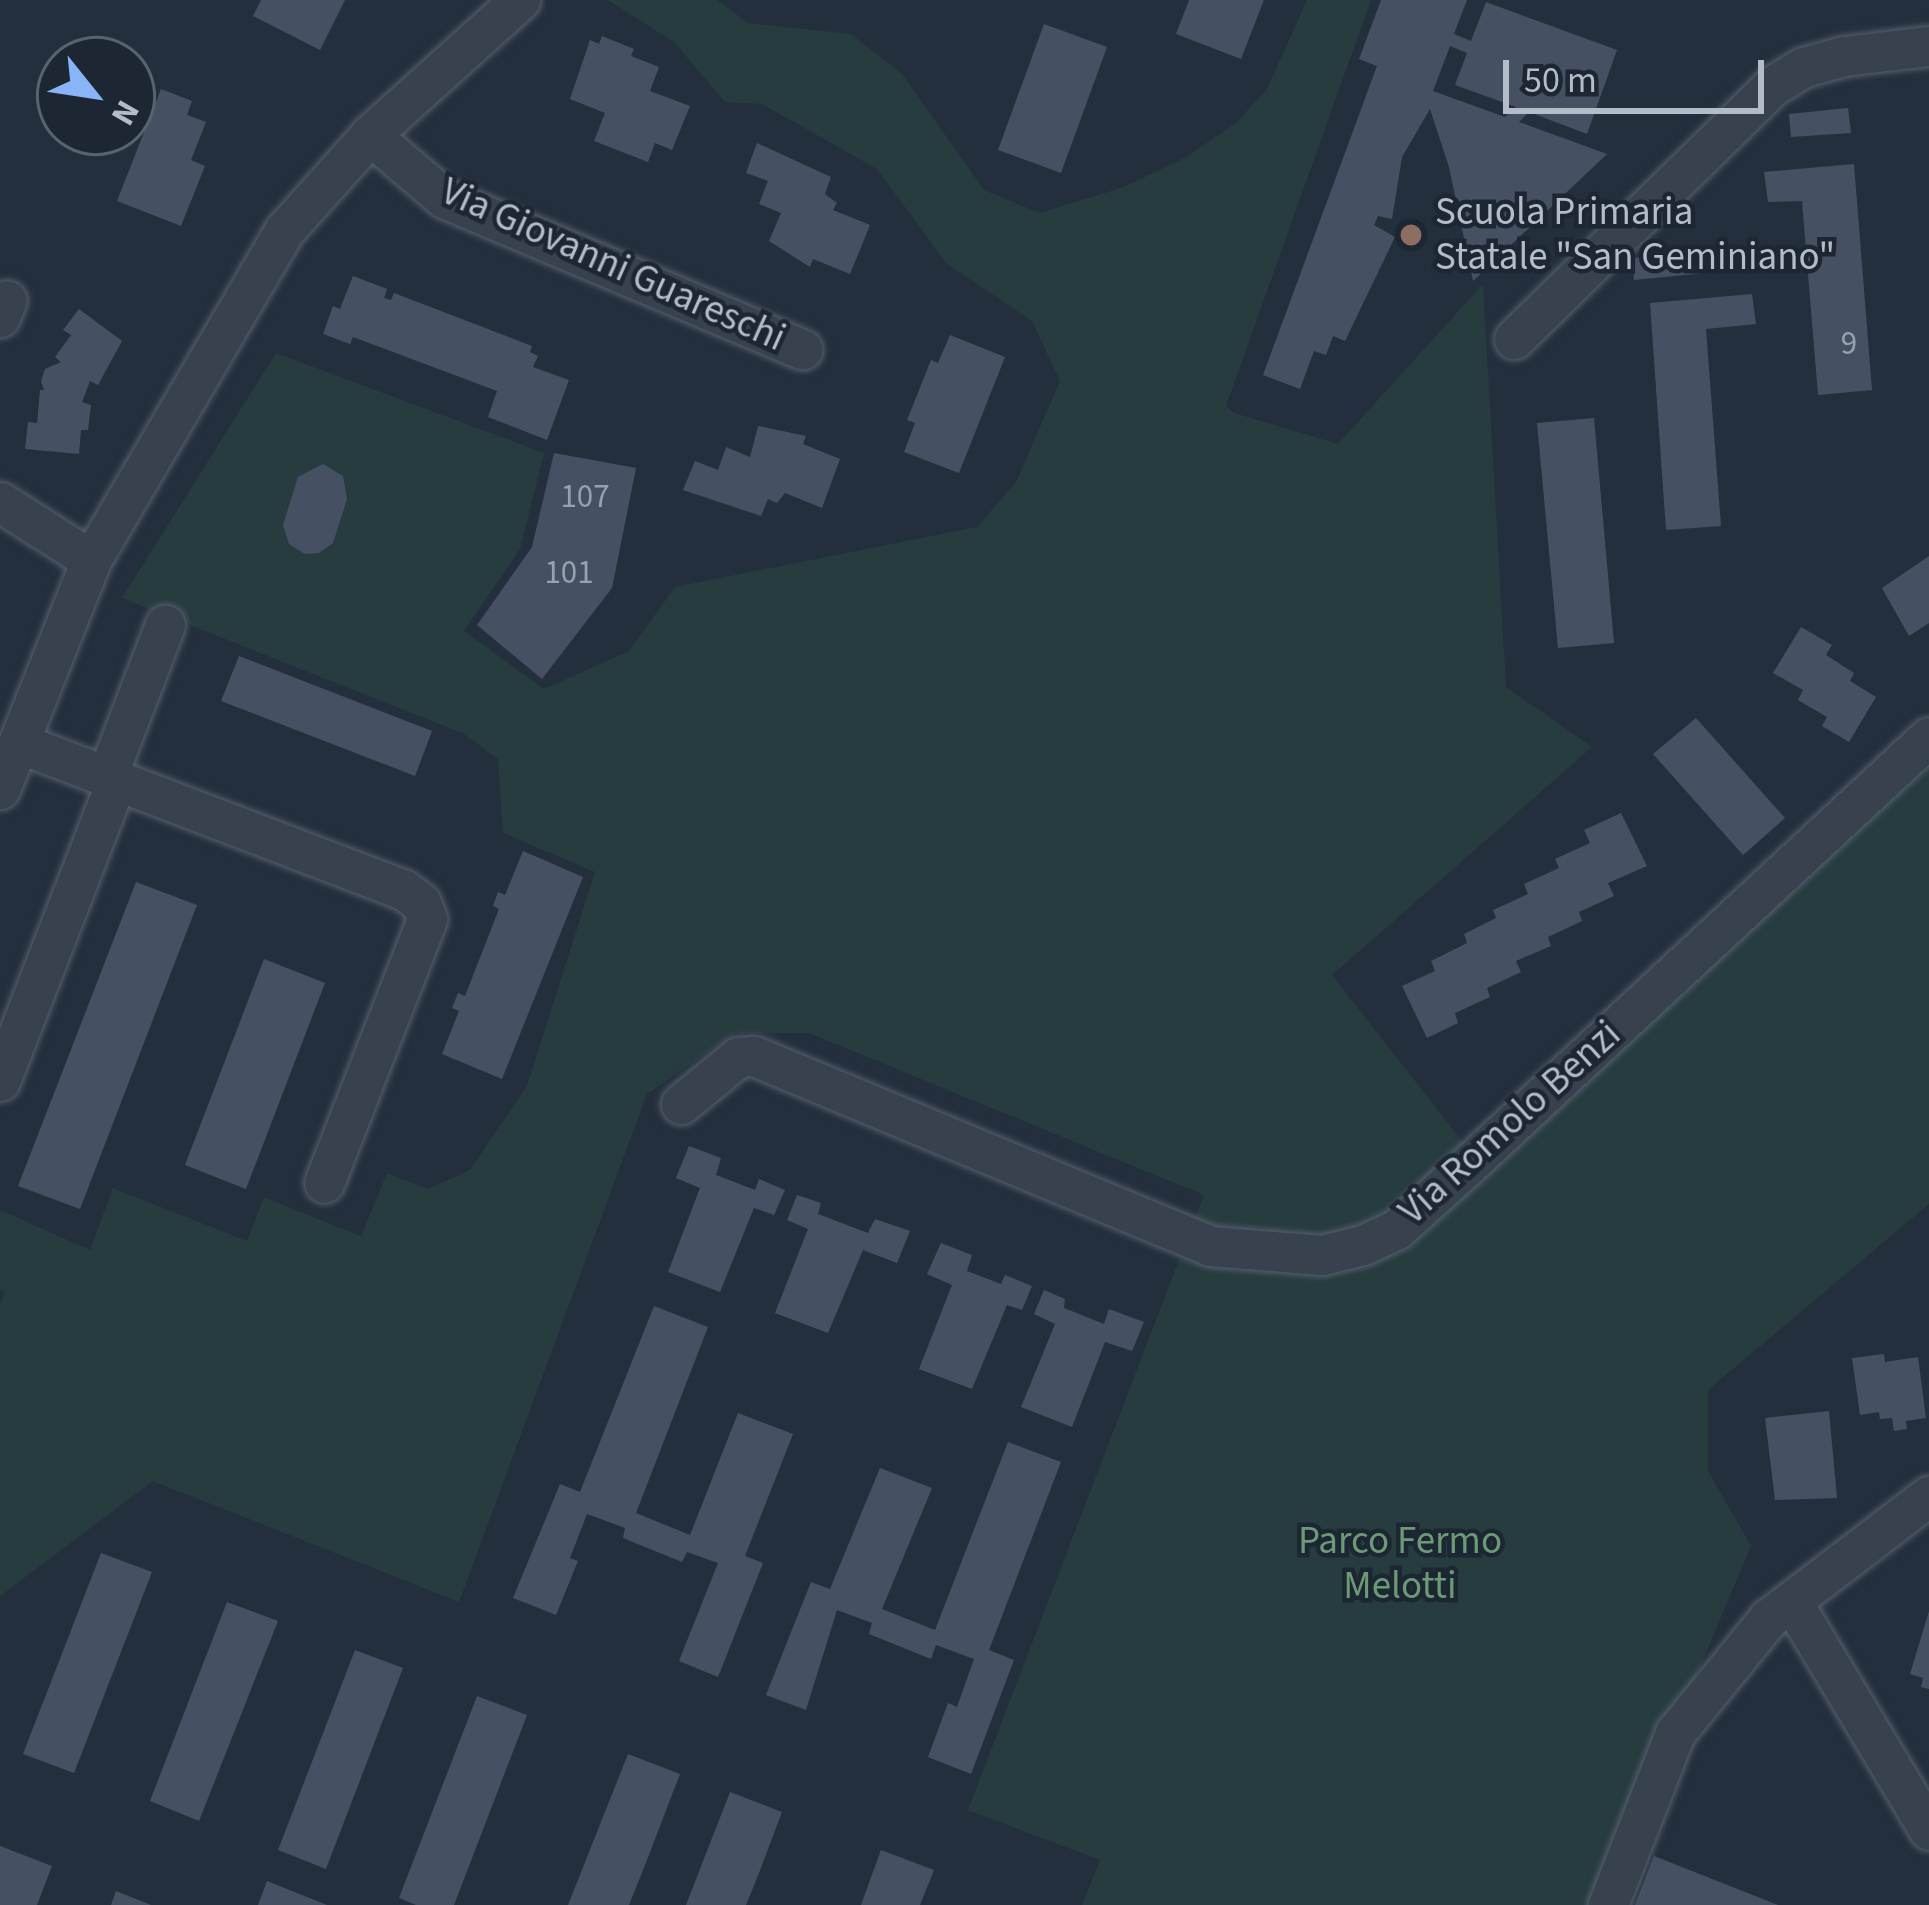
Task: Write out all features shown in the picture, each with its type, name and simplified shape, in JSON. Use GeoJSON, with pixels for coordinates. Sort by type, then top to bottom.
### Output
{"type":"FeatureCollection","features":[{"type":"Feature","properties":{"kind":"street"},"geometry":{"type":"LineString","coordinates":[[0,789],[91,560],[284,231],[370,135],[520,0]]}},
{"type":"Feature","properties":{"kind":"street"},"geometry":{"type":"LineString","coordinates":[[1514,339],[1772,86],[1804,67],[1844,56],[1929,46]]}},
{"type":"Feature","properties":{"kind":"street","name":"Via Giovanni Guareschi"},"geometry":{"type":"LineString","coordinates":[[370,135],[444,199],[802,349]]}},
{"type":"Feature","properties":{"kind":"street"},"geometry":{"type":"LineString","coordinates":[[0,502],[91,560]]}},
{"type":"Feature","properties":{"kind":"street"},"geometry":{"type":"LineString","coordinates":[[0,1081],[165,626]]}},
{"type":"Feature","properties":{"kind":"street","name":"Via Romolo Benzi"},"geometry":{"type":"LineString","coordinates":[[681,1103],[738,1058],[754,1056],[1210,1246],[1322,1255],[1363,1245],[1397,1228],[1467,1166],[1929,737]]}},
{"type":"Feature","properties":{"kind":"street"},"geometry":{"type":"LineString","coordinates":[[19,743],[404,890],[421,903],[427,919],[324,1183]]}},
{"type":"Feature","properties":{"kind":"street"},"geometry":{"type":"LineString","coordinates":[[1608,1905],[1675,1733],[1768,1619],[1929,1496]]}},
{"type":"Feature","properties":{"kind":"street"},"geometry":{"type":"LineString","coordinates":[[1792,1602],[1929,1830]]}},
{"type":"Feature","properties":{"kind":"green space","name":"Parco Fermo Melotti"},"geometry":{"type":"Polygon","coordinates":[[[608,0],[717,0],[748,23],[851,34],[902,74],[984,190],[1040,213],[1124,187],[1186,157],[1236,123],[1267,89],[1307,0],[1371,0],[1226,406],[1234,413],[1338,444],[1483,284],[1506,687],[1592,747],[1332,975],[1477,1160],[1929,755],[1929,1204],[1708,1390],[1708,1471],[1751,1546],[1600,1905],[1082,1905],[1100,1860],[968,1810],[1204,1195],[809,1033],[735,1033],[647,1094],[459,1602],[153,1481],[0,1596],[0,1305],[5,1292],[0,1289],[0,1210],[90,1250],[113,1188],[247,1241],[264,1197],[361,1236],[387,1173],[428,1189],[470,1170],[527,1086],[595,872],[503,833],[498,759],[464,734],[122,598],[276,353],[544,453],[520,549],[464,631],[544,689],[629,651],[675,587],[977,527],[1016,482],[1060,381],[1032,321],[947,264],[877,169],[762,104],[725,102],[674,42],[608,0]]]}},
{"type":"Feature","properties":{"kind":"building"},"geometry":{"type":"Polygon","coordinates":[[[261,0],[345,0],[320,50],[253,16],[261,0]]]}},
{"type":"Feature","properties":{"kind":"building"},"geometry":{"type":"Polygon","coordinates":[[[1189,0],[1264,0],[1241,59],[1176,34],[1189,0]]]}},
{"type":"Feature","properties":{"kind":"building"},"geometry":{"type":"Polygon","coordinates":[[[1381,0],[1467,0],[1454,34],[1471,41],[1486,2],[1617,50],[1587,134],[1529,112],[1519,122],[1607,154],[1473,281],[1449,167],[1430,109],[1402,157],[1392,219],[1378,216],[1374,225],[1395,237],[1345,341],[1333,336],[1326,355],[1314,351],[1300,389],[1263,375],[1377,66],[1359,59],[1381,0]],[[1450,46],[1433,91],[1505,117],[1516,107],[1455,85],[1467,53],[1450,46]]]}},
{"type":"Feature","properties":{"kind":"building"},"geometry":{"type":"Polygon","coordinates":[[[1044,24],[1107,47],[1061,173],[998,150],[1044,24]]]}},
{"type":"Feature","properties":{"kind":"building"},"geometry":{"type":"Polygon","coordinates":[[[602,36],[634,49],[631,56],[659,67],[650,91],[690,106],[672,150],[655,143],[648,162],[594,141],[605,113],[570,99],[590,40],[599,44],[602,36]]]}},
{"type":"Feature","properties":{"kind":"building"},"geometry":{"type":"Polygon","coordinates":[[[161,89],[192,101],[187,115],[206,122],[191,160],[205,166],[181,226],[117,201],[135,156],[156,156],[156,102],[161,89]]]}},
{"type":"Feature","properties":{"kind":"building"},"geometry":{"type":"Polygon","coordinates":[[[1848,108],[1851,133],[1791,137],[1789,114],[1848,108]]]}},
{"type":"Feature","properties":{"kind":"building"},"geometry":{"type":"Polygon","coordinates":[[[757,143],[831,177],[825,194],[837,203],[833,210],[870,225],[850,274],[813,259],[810,267],[769,241],[781,213],[759,204],[768,181],[746,173],[757,143]]]}},
{"type":"Feature","properties":{"kind":"building"},"geometry":{"type":"Polygon","coordinates":[[[1854,164],[1872,390],[1818,395],[1802,201],[1768,202],[1764,172],[1854,164]]]}},
{"type":"Feature","properties":{"kind":"building"},"geometry":{"type":"Polygon","coordinates":[[[1703,250],[1705,273],[1634,280],[1633,258],[1703,250]]]}},
{"type":"Feature","properties":{"kind":"building"},"geometry":{"type":"Polygon","coordinates":[[[353,276],[387,289],[384,298],[391,300],[394,293],[532,346],[530,352],[538,356],[533,367],[569,380],[547,440],[488,417],[497,391],[353,337],[350,344],[323,334],[333,306],[340,309],[353,276]]]}},
{"type":"Feature","properties":{"kind":"building"},"geometry":{"type":"Polygon","coordinates":[[[1752,294],[1756,324],[1706,329],[1721,526],[1666,530],[1650,303],[1752,294]]]}},
{"type":"Feature","properties":{"kind":"building"},"geometry":{"type":"Polygon","coordinates":[[[79,309],[122,341],[98,385],[90,381],[82,402],[91,405],[88,430],[81,430],[79,454],[25,449],[28,422],[37,423],[45,369],[61,362],[55,357],[71,335],[63,330],[79,309]]]}},
{"type":"Feature","properties":{"kind":"building"},"geometry":{"type":"Polygon","coordinates":[[[950,335],[1005,357],[959,473],[904,452],[915,423],[907,420],[931,360],[938,363],[950,335]]]}},
{"type":"Feature","properties":{"kind":"building"},"geometry":{"type":"Polygon","coordinates":[[[1594,418],[1614,643],[1558,648],[1537,423],[1594,418]]]}},
{"type":"Feature","properties":{"kind":"building"},"geometry":{"type":"Polygon","coordinates":[[[758,426],[806,436],[803,444],[840,459],[822,508],[785,493],[777,503],[768,499],[761,516],[683,490],[695,461],[718,470],[726,447],[750,457],[758,426]]]}},
{"type":"Feature","properties":{"kind":"building"},"geometry":{"type":"Polygon","coordinates":[[[554,453],[636,468],[612,588],[542,679],[477,625],[532,547],[554,453]]]}},
{"type":"Feature","properties":{"kind":"building"},"geometry":{"type":"Polygon","coordinates":[[[323,464],[343,476],[347,499],[333,543],[319,553],[305,554],[289,544],[283,525],[298,477],[323,464]]]}},
{"type":"Feature","properties":{"kind":"building"},"geometry":{"type":"Polygon","coordinates":[[[1929,556],[1929,623],[1909,636],[1882,588],[1929,556]]]}},
{"type":"Feature","properties":{"kind":"building"},"geometry":{"type":"Polygon","coordinates":[[[1801,627],[1832,645],[1826,655],[1854,673],[1850,681],[1876,697],[1849,742],[1822,726],[1827,717],[1798,700],[1803,690],[1773,673],[1801,627]]]}},
{"type":"Feature","properties":{"kind":"building"},"geometry":{"type":"Polygon","coordinates":[[[239,656],[432,731],[415,776],[221,701],[239,656]]]}},
{"type":"Feature","properties":{"kind":"building"},"geometry":{"type":"Polygon","coordinates":[[[1696,718],[1785,818],[1743,855],[1653,754],[1696,718]]]}},
{"type":"Feature","properties":{"kind":"building"},"geometry":{"type":"Polygon","coordinates":[[[1621,813],[1647,866],[1608,883],[1614,896],[1579,912],[1582,921],[1548,937],[1551,946],[1516,961],[1521,972],[1487,988],[1490,997],[1455,1013],[1458,1023],[1427,1038],[1402,986],[1435,971],[1431,961],[1467,943],[1464,934],[1496,918],[1493,910],[1528,894],[1524,884],[1559,868],[1555,859],[1590,843],[1584,830],[1621,813]]]}},
{"type":"Feature","properties":{"kind":"building"},"geometry":{"type":"Polygon","coordinates":[[[523,851],[583,877],[502,1079],[442,1054],[459,1011],[452,1008],[458,993],[465,996],[499,909],[493,906],[498,892],[505,895],[523,851]]]}},
{"type":"Feature","properties":{"kind":"building"},"geometry":{"type":"Polygon","coordinates":[[[136,882],[197,905],[80,1209],[18,1186],[136,882]]]}},
{"type":"Feature","properties":{"kind":"building"},"geometry":{"type":"Polygon","coordinates":[[[264,959],[325,983],[246,1189],[185,1165],[264,959]]]}},
{"type":"Feature","properties":{"kind":"building"},"geometry":{"type":"Polygon","coordinates":[[[689,1146],[721,1158],[716,1175],[755,1190],[759,1179],[785,1190],[774,1215],[754,1208],[720,1292],[668,1272],[700,1188],[676,1178],[689,1146]]]}},
{"type":"Feature","properties":{"kind":"building"},"geometry":{"type":"Polygon","coordinates":[[[797,1195],[821,1203],[818,1214],[868,1233],[875,1219],[910,1231],[897,1263],[863,1250],[828,1333],[775,1313],[808,1229],[787,1220],[797,1195]]]}},
{"type":"Feature","properties":{"kind":"building"},"geometry":{"type":"Polygon","coordinates":[[[941,1243],[972,1255],[967,1271],[1001,1284],[1005,1275],[1032,1286],[1022,1310],[1007,1305],[972,1389],[919,1369],[952,1285],[927,1274],[941,1243]]]}},
{"type":"Feature","properties":{"kind":"building"},"geometry":{"type":"Polygon","coordinates":[[[1044,1290],[1065,1299],[1064,1308],[1104,1324],[1109,1309],[1144,1322],[1132,1351],[1105,1342],[1072,1427],[1021,1407],[1055,1324],[1034,1314],[1044,1290]]]}},
{"type":"Feature","properties":{"kind":"building"},"geometry":{"type":"Polygon","coordinates":[[[654,1306],[708,1327],[636,1513],[690,1535],[738,1413],[793,1434],[745,1556],[763,1563],[718,1677],[679,1661],[718,1563],[687,1552],[682,1562],[623,1538],[625,1528],[587,1514],[570,1558],[578,1561],[556,1615],[513,1598],[560,1484],[580,1492],[654,1306]]]}},
{"type":"Feature","properties":{"kind":"building"},"geometry":{"type":"Polygon","coordinates":[[[1884,1354],[1885,1362],[1918,1357],[1926,1418],[1906,1421],[1907,1429],[1894,1431],[1892,1418],[1880,1419],[1879,1412],[1860,1415],[1852,1358],[1884,1354]]]}},
{"type":"Feature","properties":{"kind":"building"},"geometry":{"type":"Polygon","coordinates":[[[1829,1411],[1837,1498],[1775,1500],[1765,1418],[1829,1411]]]}},
{"type":"Feature","properties":{"kind":"building"},"geometry":{"type":"Polygon","coordinates":[[[1008,1442],[1061,1462],[989,1650],[1014,1660],[971,1774],[928,1757],[948,1703],[957,1707],[974,1659],[936,1645],[931,1659],[869,1634],[872,1623],[837,1610],[806,1710],[766,1695],[811,1582],[830,1589],[880,1468],[932,1488],[882,1609],[935,1630],[1008,1442]]]}},
{"type":"Feature","properties":{"kind":"building"},"geometry":{"type":"Polygon","coordinates":[[[101,1553],[152,1572],[74,1773],[23,1754],[101,1553]]]}},
{"type":"Feature","properties":{"kind":"building"},"geometry":{"type":"Polygon","coordinates":[[[227,1602],[278,1621],[199,1821],[150,1801],[227,1602]]]}},
{"type":"Feature","properties":{"kind":"building"},"geometry":{"type":"Polygon","coordinates":[[[1929,1611],[1929,1689],[1921,1687],[1923,1678],[1910,1674],[1929,1611]]]}},
{"type":"Feature","properties":{"kind":"building"},"geometry":{"type":"Polygon","coordinates":[[[355,1650],[403,1668],[326,1869],[278,1850],[355,1650]]]}},
{"type":"Feature","properties":{"kind":"building"},"geometry":{"type":"Polygon","coordinates":[[[477,1696],[527,1715],[454,1905],[416,1905],[399,1898],[477,1696]]]}},
{"type":"Feature","properties":{"kind":"building"},"geometry":{"type":"Polygon","coordinates":[[[628,1754],[680,1774],[647,1860],[629,1905],[568,1905],[628,1754]]]}},
{"type":"Feature","properties":{"kind":"building"},"geometry":{"type":"Polygon","coordinates":[[[730,1792],[782,1812],[759,1873],[746,1905],[686,1905],[730,1792]]]}},
{"type":"Feature","properties":{"kind":"building"},"geometry":{"type":"Polygon","coordinates":[[[0,1846],[52,1866],[37,1905],[0,1905],[0,1846]]]}},
{"type":"Feature","properties":{"kind":"building"},"geometry":{"type":"Polygon","coordinates":[[[881,1850],[934,1870],[920,1905],[861,1905],[881,1850]]]}},
{"type":"Feature","properties":{"kind":"building"},"geometry":{"type":"Polygon","coordinates":[[[1654,1856],[1778,1905],[1635,1905],[1654,1856]]]}},
{"type":"Feature","properties":{"kind":"building"},"geometry":{"type":"Polygon","coordinates":[[[267,1881],[327,1905],[258,1905],[267,1881]]]}},
{"type":"Feature","properties":{"kind":"building"},"geometry":{"type":"Polygon","coordinates":[[[116,1891],[151,1905],[111,1905],[116,1891]]]}},
{"type":"Feature","properties":{"kind":"place","name":"Scuola Primaria Statale \"San Geminiano\""},"geometry":{"type":"Point","coordinates":[1411,235]}}]}
